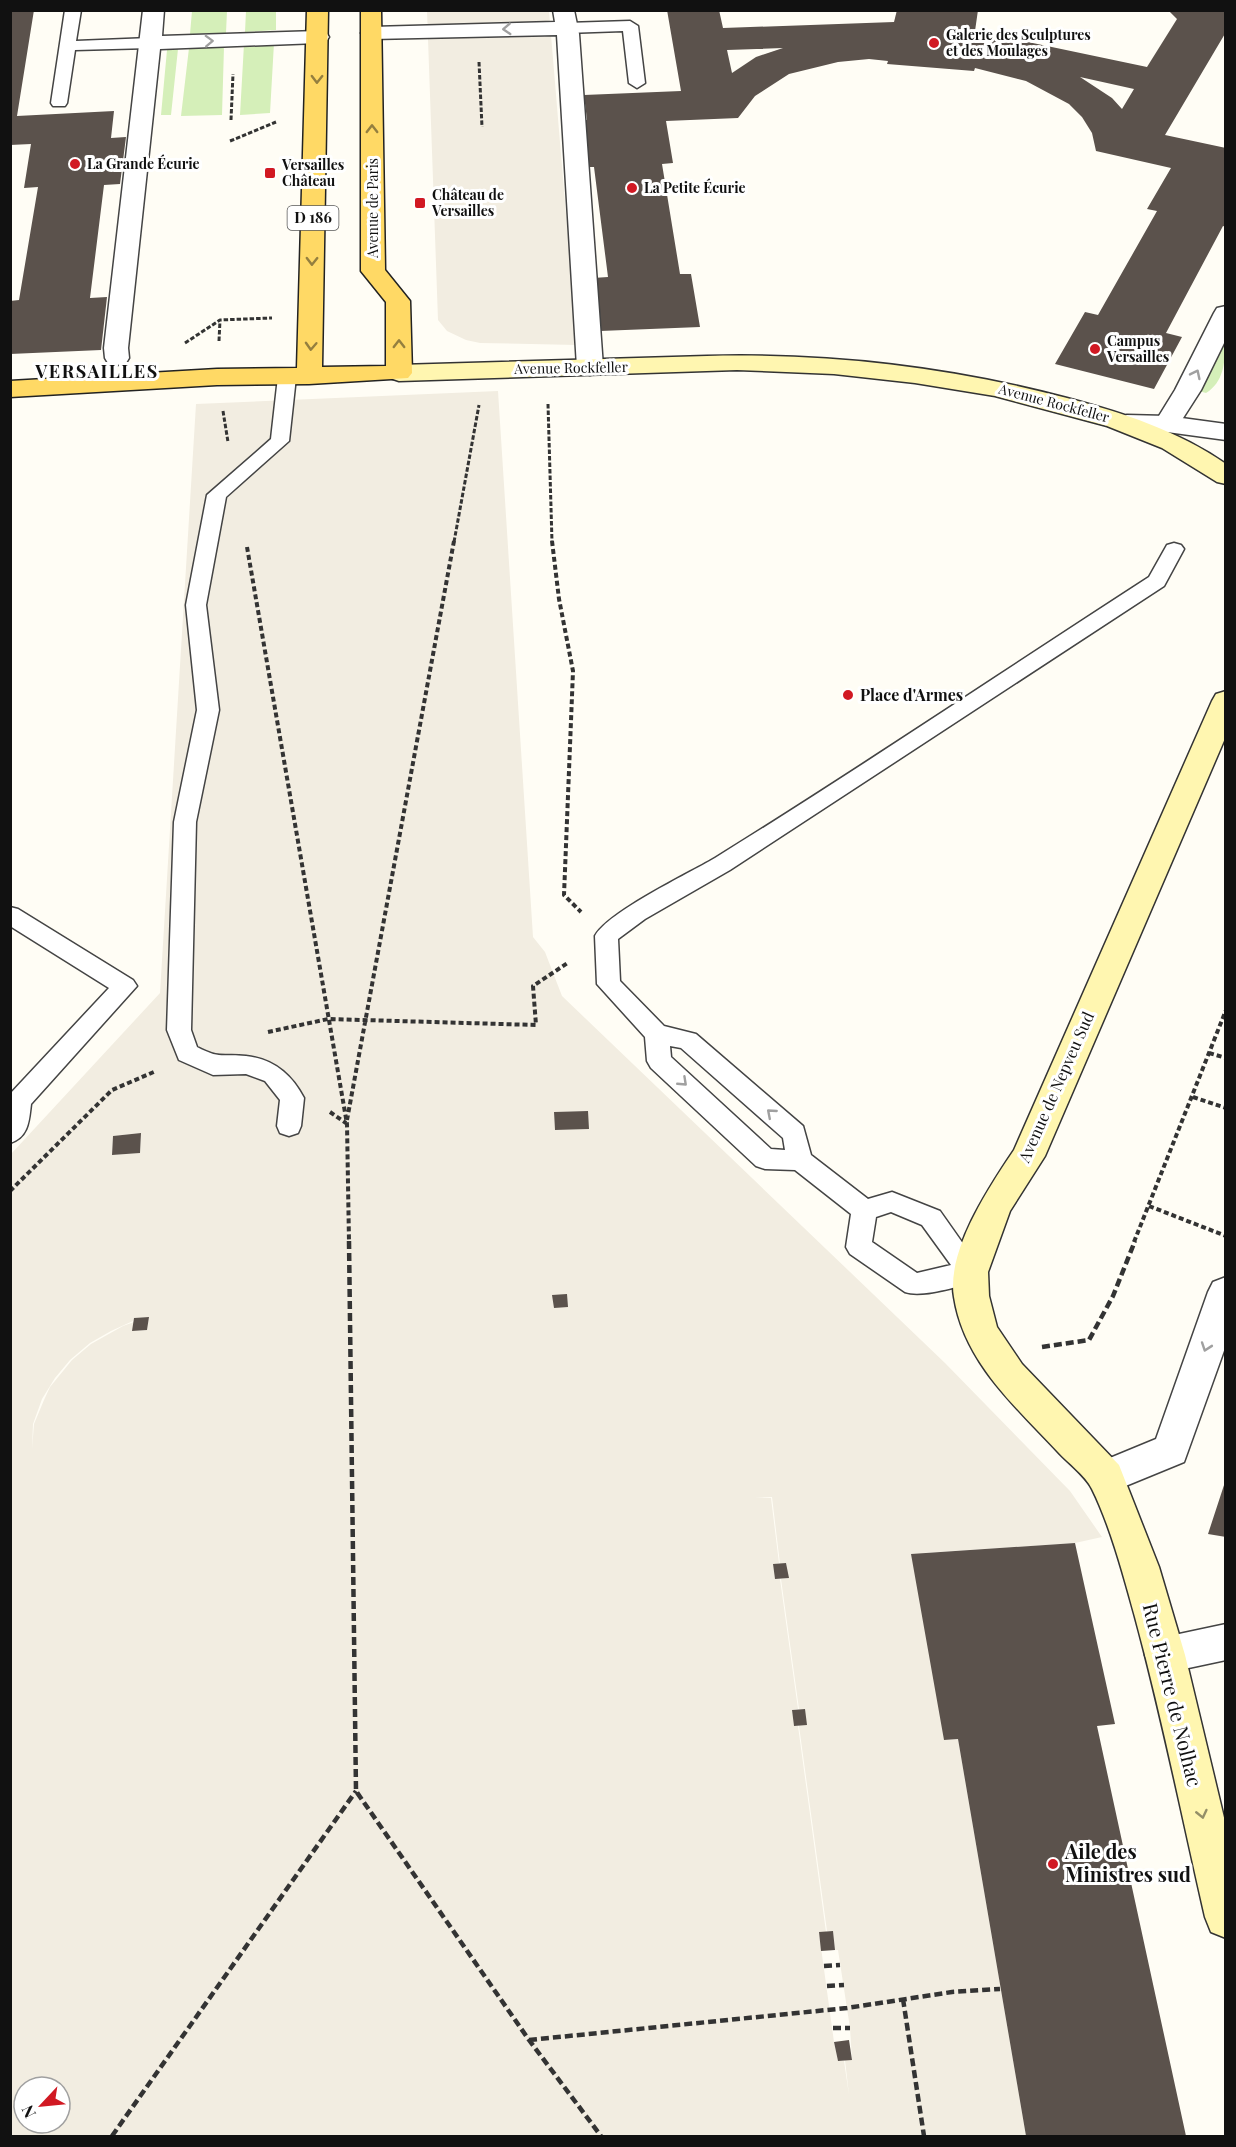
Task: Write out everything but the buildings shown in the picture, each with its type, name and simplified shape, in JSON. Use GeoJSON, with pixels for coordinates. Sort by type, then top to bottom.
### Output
{"type":"FeatureCollection","features":[{"type":"Feature","properties":{"kind":"main road","name":"D 186"},"geometry":{"type":"LineString","coordinates":[[298,376],[316,106],[318,10]]}},
{"type":"Feature","properties":{"kind":"main road","name":"Avenue de Paris"},"geometry":{"type":"LineString","coordinates":[[371,10],[373,271],[398,301],[399,373]]}},
{"type":"Feature","properties":{"kind":"main road","name":"Avenue Rockfeller"},"geometry":{"type":"LineString","coordinates":[[10,389],[217,377],[750,363],[864,368],[918,374],[999,388],[1126,423]]}},
{"type":"Feature","properties":{"kind":"main road"},"geometry":{"type":"LineString","coordinates":[[1126,423],[1169,440],[1226,476]]}},
{"type":"Feature","properties":{"kind":"main road","name":"Avenue de Nepveu Sud"},"geometry":{"type":"LineString","coordinates":[[1106,1477],[1009,1375],[994,1354],[981,1332],[971,1296],[970,1272],[995,1206],[1028,1156],[1226,701]]}},
{"type":"Feature","properties":{"kind":"main road","name":"Rue Pierre de Nolhac"},"geometry":{"type":"LineString","coordinates":[[1106,1477],[1140,1567],[1165,1654],[1226,1917]]}},
{"type":"Feature","properties":{"kind":"street"},"geometry":{"type":"LineString","coordinates":[[117,358],[116,348],[154,10]]}},
{"type":"Feature","properties":{"kind":"street"},"geometry":{"type":"LineString","coordinates":[[372,33],[477,30],[564,19],[568,34],[590,367]]}},
{"type":"Feature","properties":{"kind":"street"},"geometry":{"type":"LineString","coordinates":[[150,43],[318,37]]}},
{"type":"Feature","properties":{"kind":"street"},"geometry":{"type":"LineString","coordinates":[[1167,424],[1188,390],[1226,313]]}},
{"type":"Feature","properties":{"kind":"street"},"geometry":{"type":"LineString","coordinates":[[1126,423],[1167,424],[1226,432]]}},
{"type":"Feature","properties":{"kind":"street"},"geometry":{"type":"LineString","coordinates":[[1106,1477],[1171,1450],[1226,1292]]}},
{"type":"Feature","properties":{"kind":"street"},"geometry":{"type":"LineString","coordinates":[[1165,1654],[1226,1642]]}},
{"type":"Feature","properties":{"kind":"lane"},"geometry":{"type":"LineString","coordinates":[[59,103],[73,10]]}},
{"type":"Feature","properties":{"kind":"lane"},"geometry":{"type":"LineString","coordinates":[[564,19],[630,18],[637,83]]}},
{"type":"Feature","properties":{"kind":"lane"},"geometry":{"type":"LineString","coordinates":[[68,46],[150,43]]}},
{"type":"Feature","properties":{"kind":"lane"},"geometry":{"type":"LineString","coordinates":[[289,1126],[292,1098],[273,1074],[247,1065],[213,1066],[188,1053],[179,1030],[185,822],[208,710],[196,605],[217,495],[280,441],[298,376]]}},
{"type":"Feature","properties":{"kind":"lane"},"geometry":{"type":"LineString","coordinates":[[801,1160],[794,1133],[688,1040],[657,1034],[609,984],[606,936],[637,913],[731,859],[1157,581],[1174,549]]}},
{"type":"Feature","properties":{"kind":"lane"},"geometry":{"type":"LineString","coordinates":[[10,915],[125,986],[15,1102],[15,1128],[10,1132]]}},
{"type":"Feature","properties":{"kind":"lane"},"geometry":{"type":"LineString","coordinates":[[657,1034],[659,1061],[765,1159],[801,1160],[864,1210]]}},
{"type":"Feature","properties":{"kind":"lane"},"geometry":{"type":"LineString","coordinates":[[892,1202],[931,1218],[970,1272],[914,1284],[859,1247],[864,1210],[892,1202]]}},
{"type":"Feature","properties":{"kind":"path"},"geometry":{"type":"LineString","coordinates":[[477,30],[482,127]]}},
{"type":"Feature","properties":{"kind":"path"},"geometry":{"type":"LineString","coordinates":[[230,141],[316,106]]}},
{"type":"Feature","properties":{"kind":"path"},"geometry":{"type":"LineString","coordinates":[[366,1021],[536,1025],[533,986],[606,936],[564,895],[573,671],[559,599],[552,539],[550,428],[544,368]]}},
{"type":"Feature","properties":{"kind":"path"},"geometry":{"type":"LineString","coordinates":[[217,377],[347,1124],[356,1791],[529,2040],[602,2136]]}},
{"type":"Feature","properties":{"kind":"path"},"geometry":{"type":"LineString","coordinates":[[347,1124],[479,405]]}},
{"type":"Feature","properties":{"kind":"path"},"geometry":{"type":"LineString","coordinates":[[1089,1340],[1113,1296],[1226,1010]]}},
{"type":"Feature","properties":{"kind":"path"},"geometry":{"type":"LineString","coordinates":[[1209,1053],[1226,1058]]}},
{"type":"Feature","properties":{"kind":"path"},"geometry":{"type":"LineString","coordinates":[[1193,1097],[1226,1108]]}},
{"type":"Feature","properties":{"kind":"path"},"geometry":{"type":"LineString","coordinates":[[1149,1206],[1226,1236]]}},
{"type":"Feature","properties":{"kind":"path"},"geometry":{"type":"LineString","coordinates":[[112,2136],[356,1791]]}},
{"type":"Feature","properties":{"kind":"path"},"geometry":{"type":"LineString","coordinates":[[824,1966],[840,1965]]}},
{"type":"Feature","properties":{"kind":"path"},"geometry":{"type":"LineString","coordinates":[[827,1986],[844,1985]]}},
{"type":"Feature","properties":{"kind":"path"},"geometry":{"type":"LineString","coordinates":[[529,2040],[847,2008],[903,1999],[1000,1989]]}},
{"type":"Feature","properties":{"kind":"path"},"geometry":{"type":"LineString","coordinates":[[903,1999],[924,2136]]}},
{"type":"Feature","properties":{"kind":"path"},"geometry":{"type":"LineString","coordinates":[[833,2028],[850,2028]]}},
{"type":"Feature","properties":{"kind":"green space"},"geometry":{"type":"Polygon","coordinates":[[[192,11],[227,11],[226,33],[190,34],[192,11]]]}},
{"type":"Feature","properties":{"kind":"green space"},"geometry":{"type":"Polygon","coordinates":[[[246,11],[276,11],[276,30],[245,32],[246,11]]]}},
{"type":"Feature","properties":{"kind":"green space"},"geometry":{"type":"Polygon","coordinates":[[[274,43],[270,113],[240,115],[244,44],[274,43]]]}},
{"type":"Feature","properties":{"kind":"green space"},"geometry":{"type":"Polygon","coordinates":[[[224,47],[222,115],[181,116],[189,48],[224,47]]]}},
{"type":"Feature","properties":{"kind":"green space"},"geometry":{"type":"Polygon","coordinates":[[[178,49],[171,115],[161,115],[167,50],[178,49]]]}},
{"type":"Feature","properties":{"kind":"green space"},"geometry":{"type":"Polygon","coordinates":[[[1225,333],[1223,366],[1218,381],[1206,393],[1195,390],[1225,333]]]}},
{"type":"Feature","properties":{"kind":"shaded area"},"geometry":{"type":"Polygon","coordinates":[[[427,11],[549,11],[577,345],[480,343],[466,340],[447,331],[438,320],[427,11]]]}},
{"type":"Feature","properties":{"kind":"shaded area"},"geometry":{"type":"Polygon","coordinates":[[[498,391],[533,937],[545,952],[562,996],[945,1363],[1070,1491],[1102,1537],[1075,1543],[924,1553],[944,1740],[958,1739],[1026,2136],[11,2136],[11,1154],[160,993],[196,404],[498,391]],[[588,1111],[554,1112],[555,1130],[588,1129],[588,1111]],[[141,1133],[113,1136],[112,1155],[140,1153],[141,1133]],[[149,1317],[134,1318],[133,1321],[111,1331],[90,1343],[70,1360],[55,1378],[42,1399],[33,1424],[32,1449],[34,1424],[50,1387],[72,1360],[91,1344],[123,1326],[134,1322],[133,1331],[147,1330],[149,1317]],[[772,1497],[755,1498],[771,1498],[779,1563],[773,1565],[775,1579],[780,1579],[798,1709],[792,1710],[794,1726],[798,1726],[826,1932],[819,1933],[834,2042],[838,2061],[844,2061],[849,2095],[845,2060],[852,2060],[850,2028],[838,1950],[835,1950],[833,1931],[827,1931],[799,1726],[805,1709],[799,1709],[781,1579],[788,1578],[786,1563],[780,1564],[772,1497]]]}},
{"type":"Feature","properties":{"kind":"place","name":"Galerie des Sculptures et des Moulages"},"geometry":{"type":"Point","coordinates":[934,43]}},
{"type":"Feature","properties":{"kind":"place","name":"La Grande Écurie"},"geometry":{"type":"Point","coordinates":[75,164]}},
{"type":"Feature","properties":{"kind":"place","name":"Versailles Château"},"geometry":{"type":"Point","coordinates":[270,173]}},
{"type":"Feature","properties":{"kind":"place","name":"La Petite Écurie"},"geometry":{"type":"Point","coordinates":[632,188]}},
{"type":"Feature","properties":{"kind":"place","name":"Château de Versailles"},"geometry":{"type":"Point","coordinates":[420,203]}},
{"type":"Feature","properties":{"kind":"place","name":"Campus Versailles"},"geometry":{"type":"Point","coordinates":[1095,349]}},
{"type":"Feature","properties":{"kind":"place","name":"Place d'Armes"},"geometry":{"type":"Point","coordinates":[848,695]}},
{"type":"Feature","properties":{"kind":"place","name":"Aile des Ministres sud"},"geometry":{"type":"Point","coordinates":[1053,1864]}},
{"type":"Feature","properties":{"kind":"district","name":"VERSAILLES"},"geometry":{"type":"Point","coordinates":[97,372]}}]}
